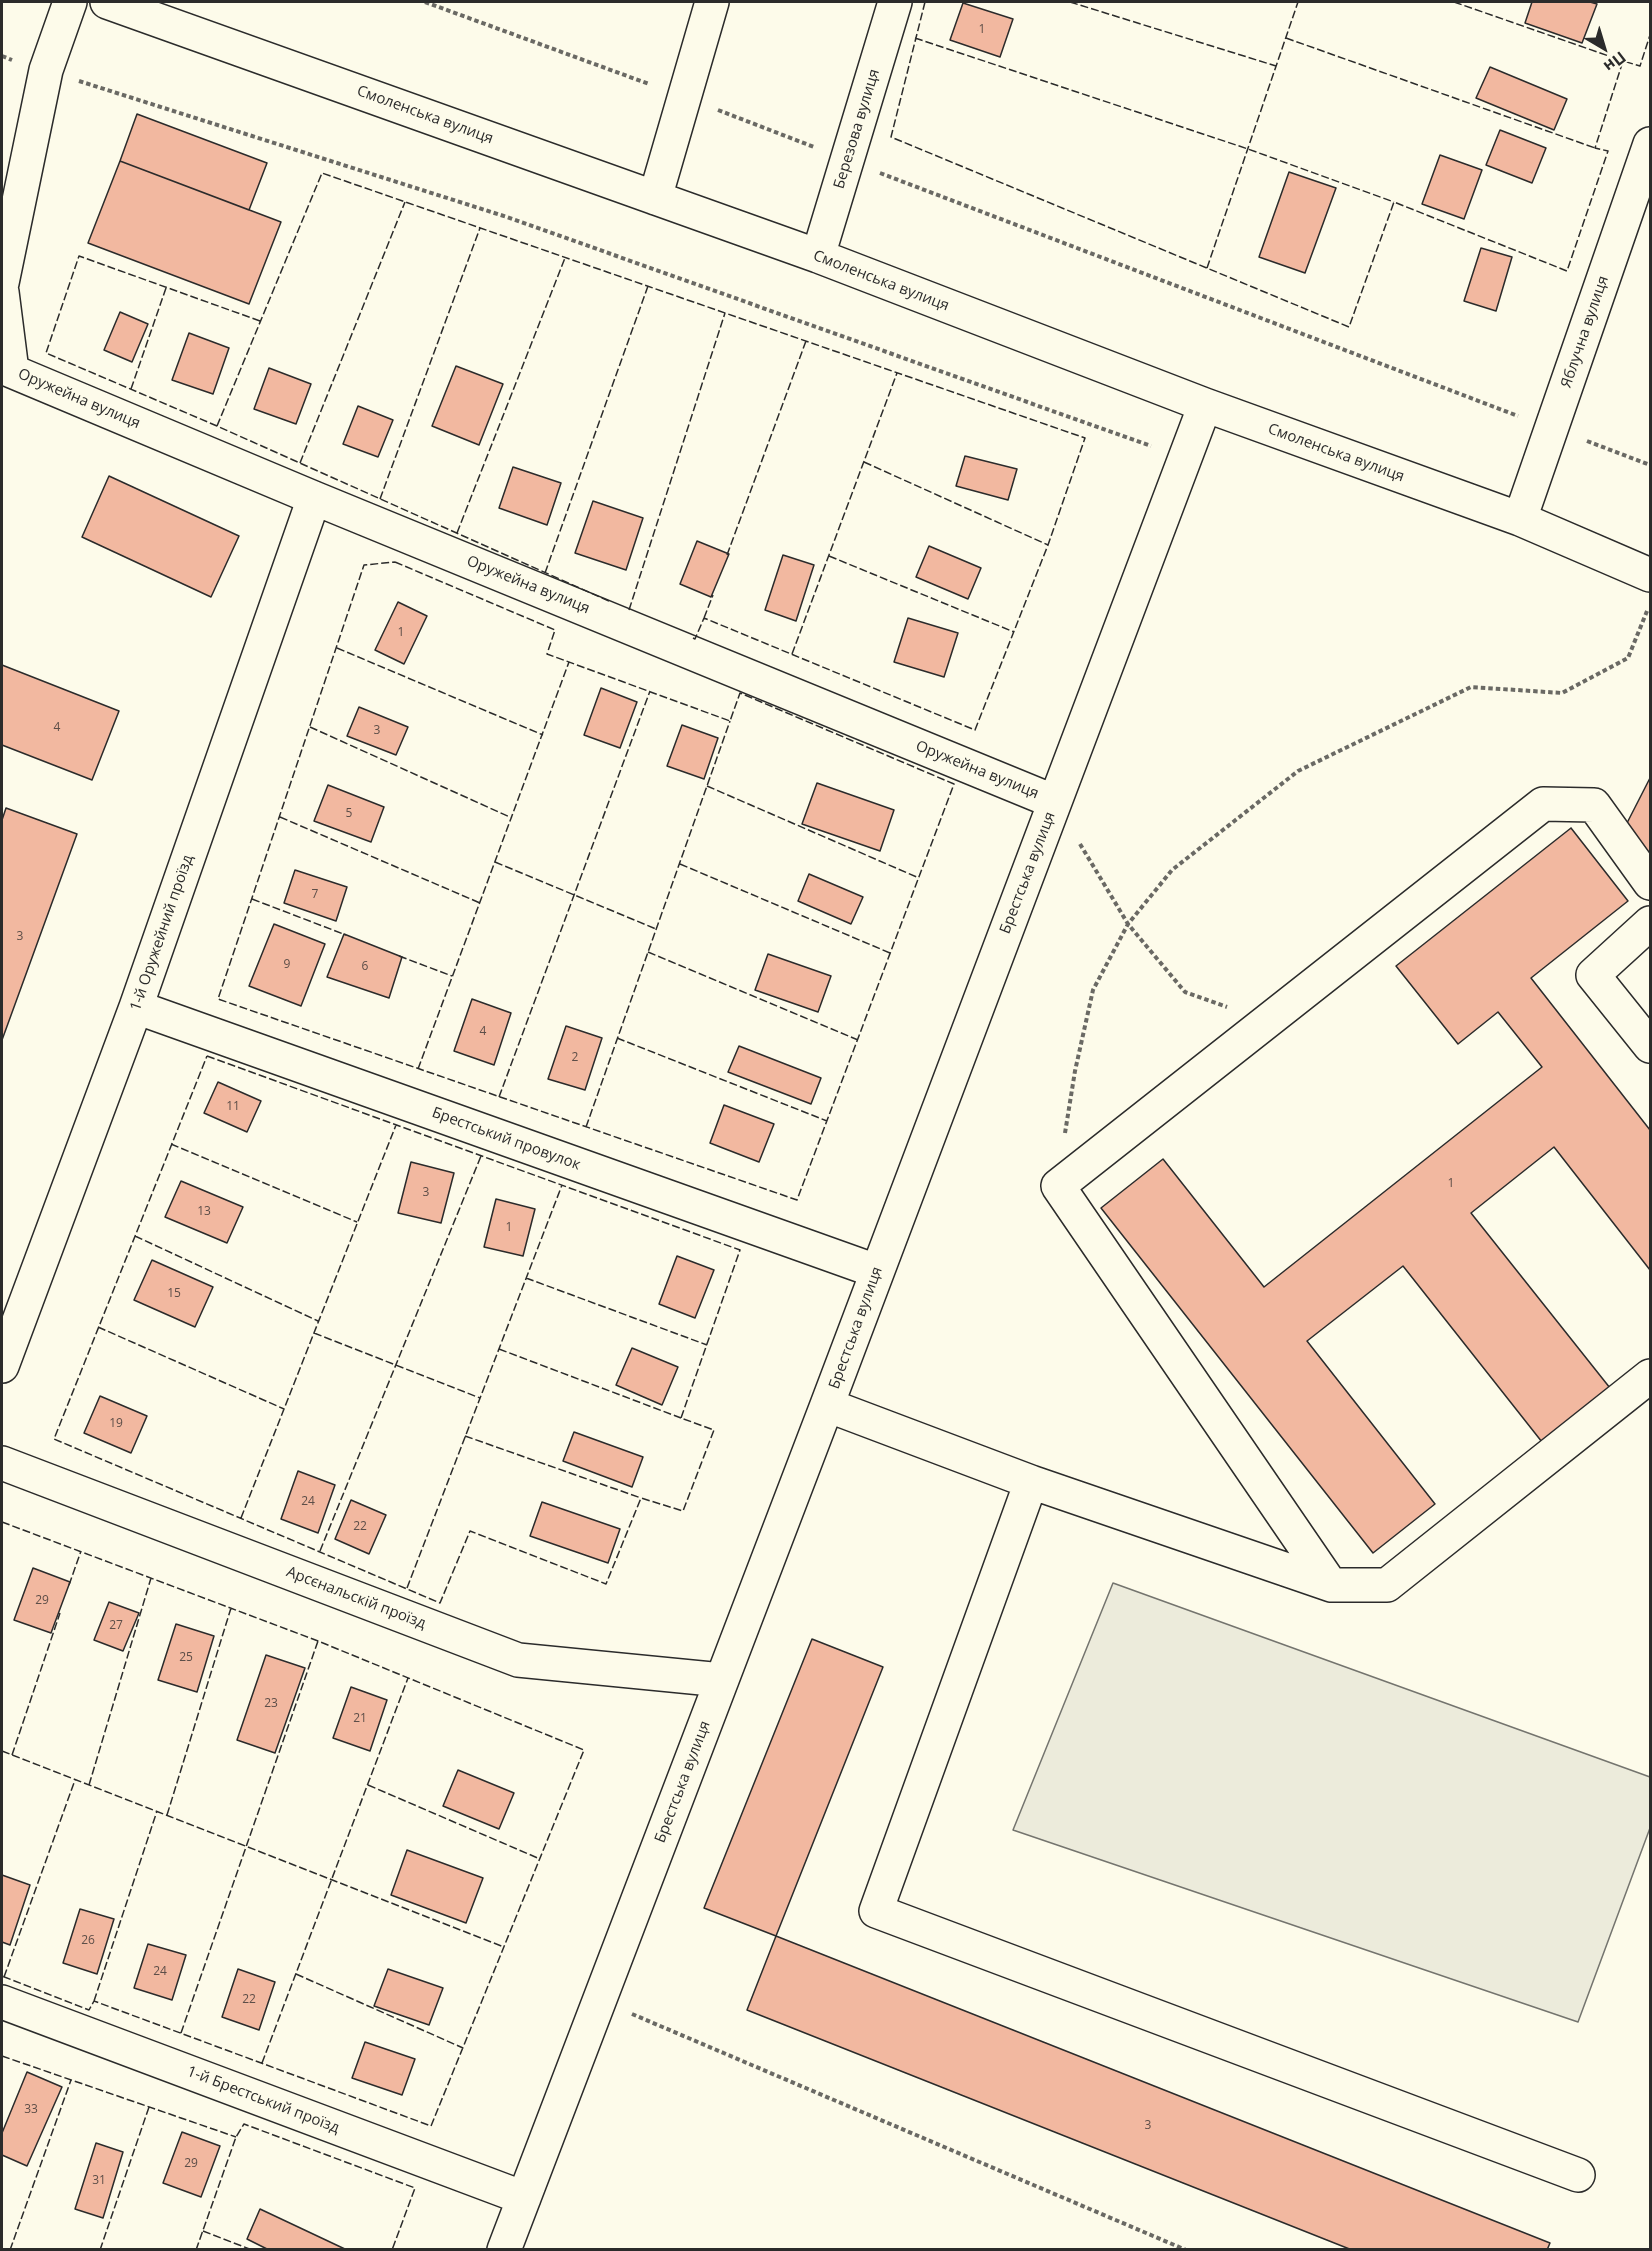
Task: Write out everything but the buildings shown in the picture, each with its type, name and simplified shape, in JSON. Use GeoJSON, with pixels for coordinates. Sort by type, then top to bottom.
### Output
{"type":"FeatureCollection","features":[{"type":"Feature","properties":{"kind":"street"},"geometry":{"type":"LineString","coordinates":[[2,284],[46,70],[70,2]]}},
{"type":"Feature","properties":{"kind":"street","name":"Смоленська вулиця"},"geometry":{"type":"LineString","coordinates":[[107,2],[818,256],[1205,405],[1520,519],[1650,574]]}},
{"type":"Feature","properties":{"kind":"street"},"geometry":{"type":"LineString","coordinates":[[655,198],[712,2]]}},
{"type":"Feature","properties":{"kind":"street","name":"Березова вулиця"},"geometry":{"type":"LineString","coordinates":[[818,256],[895,2]]}},
{"type":"Feature","properties":{"kind":"street","name":"Яблучна вулиця"},"geometry":{"type":"LineString","coordinates":[[1520,519],[1650,144]]}},
{"type":"Feature","properties":{"kind":"street"},"geometry":{"type":"LineString","coordinates":[[2,292],[7,369]]}},
{"type":"Feature","properties":{"kind":"street","name":"Оружейна вулиця"},"geometry":{"type":"LineString","coordinates":[[7,369],[314,498],[1055,802]]}},
{"type":"Feature","properties":{"kind":"street","name":"Брестська вулиця"},"geometry":{"type":"LineString","coordinates":[[504,2250],[827,1405],[1205,405]]}},
{"type":"Feature","properties":{"kind":"street","name":"1-й Оружейний проїзд"},"geometry":{"type":"LineString","coordinates":[[2,1366],[136,1007],[314,498]]}},
{"type":"Feature","properties":{"kind":"street"},"geometry":{"type":"LineString","coordinates":[[1331,1585],[1058,1186],[1543,804],[1594,805],[1650,883]]}},
{"type":"Feature","properties":{"kind":"street"},"geometry":{"type":"LineString","coordinates":[[1650,923],[1593,975],[1650,1046]]}},
{"type":"Feature","properties":{"kind":"street","name":"Брестський провулок"},"geometry":{"type":"LineString","coordinates":[[136,1007],[876,1271]]}},
{"type":"Feature","properties":{"kind":"street"},"geometry":{"type":"LineString","coordinates":[[827,1405],[1031,1482],[1331,1585],[1387,1585],[1650,1376]]}},
{"type":"Feature","properties":{"kind":"street","name":"Арсєнальскій проїзд"},"geometry":{"type":"LineString","coordinates":[[2,1463],[518,1660],[722,1680]]}},
{"type":"Feature","properties":{"kind":"street"},"geometry":{"type":"LineString","coordinates":[[1031,1482],[876,1911],[1578,2175]]}},
{"type":"Feature","properties":{"kind":"street","name":"1-й Брестський проїзд"},"geometry":{"type":"LineString","coordinates":[[2,2002],[524,2198]]}},
{"type":"Feature","properties":{"kind":"path"},"geometry":{"type":"LineString","coordinates":[[424,2],[684,97],[1650,465]]}},
{"type":"Feature","properties":{"kind":"path"},"geometry":{"type":"LineString","coordinates":[[2,56],[507,217],[1185,458]]}},
{"type":"Feature","properties":{"kind":"path"},"geometry":{"type":"LineString","coordinates":[[1058,1186],[1075,1071],[1093,990],[1128,924],[1172,870],[1298,771],[1471,687],[1562,693],[1628,658],[1650,602]]}},
{"type":"Feature","properties":{"kind":"path"},"geometry":{"type":"LineString","coordinates":[[1055,802],[1128,924],[1185,992],[1267,1022]]}},
{"type":"Feature","properties":{"kind":"path"},"geometry":{"type":"LineString","coordinates":[[631,2014],[1186,2250]]}},
{"type":"Feature","properties":{"kind":"shaded area"},"geometry":{"type":"Polygon","coordinates":[[[1113,1583],[1650,1777],[1650,1828],[1578,2022],[1013,1830],[1113,1583]]]}},
{"type":"Feature","properties":{"kind":"fence"},"geometry":{"type":"LineString","coordinates":[[925,2],[891,137],[1349,327],[1394,202],[1567,271],[1608,151],[1595,148],[1623,61],[1640,66],[1650,35]]}},
{"type":"Feature","properties":{"kind":"fence"},"geometry":{"type":"LineString","coordinates":[[1070,2],[1276,66]]}},
{"type":"Feature","properties":{"kind":"fence"},"geometry":{"type":"LineString","coordinates":[[1207,268],[1298,2]]}},
{"type":"Feature","properties":{"kind":"fence"},"geometry":{"type":"LineString","coordinates":[[1454,2],[1623,61]]}},
{"type":"Feature","properties":{"kind":"fence"},"geometry":{"type":"LineString","coordinates":[[915,38],[1248,149],[1394,202]]}},
{"type":"Feature","properties":{"kind":"fence"},"geometry":{"type":"LineString","coordinates":[[1286,38],[1595,148]]}},
{"type":"Feature","properties":{"kind":"fence"},"geometry":{"type":"LineString","coordinates":[[217,426],[322,173],[1085,438],[1048,545],[975,730],[704,618],[695,639],[693,638]]}},
{"type":"Feature","properties":{"kind":"fence"},"geometry":{"type":"LineString","coordinates":[[300,463],[405,202]]}},
{"type":"Feature","properties":{"kind":"fence"},"geometry":{"type":"LineString","coordinates":[[380,499],[480,228]]}},
{"type":"Feature","properties":{"kind":"fence"},"geometry":{"type":"LineString","coordinates":[[260,321],[79,256],[46,353],[217,426],[611,602]]}},
{"type":"Feature","properties":{"kind":"fence"},"geometry":{"type":"LineString","coordinates":[[457,533],[565,258]]}},
{"type":"Feature","properties":{"kind":"fence"},"geometry":{"type":"LineString","coordinates":[[545,573],[648,286]]}},
{"type":"Feature","properties":{"kind":"fence"},"geometry":{"type":"LineString","coordinates":[[131,389],[166,288]]}},
{"type":"Feature","properties":{"kind":"fence"},"geometry":{"type":"LineString","coordinates":[[629,610],[725,313]]}},
{"type":"Feature","properties":{"kind":"fence"},"geometry":{"type":"LineString","coordinates":[[727,555],[806,341]]}},
{"type":"Feature","properties":{"kind":"fence"},"geometry":{"type":"LineString","coordinates":[[792,654],[897,373]]}},
{"type":"Feature","properties":{"kind":"fence"},"geometry":{"type":"LineString","coordinates":[[864,462],[1048,545]]}},
{"type":"Feature","properties":{"kind":"fence"},"geometry":{"type":"LineString","coordinates":[[829,556],[1014,632]]}},
{"type":"Feature","properties":{"kind":"fence"},"geometry":{"type":"LineString","coordinates":[[395,562],[555,630],[547,654],[730,721],[740,693],[954,784],[797,1200],[218,999],[364,565],[395,562]]}},
{"type":"Feature","properties":{"kind":"fence"},"geometry":{"type":"LineString","coordinates":[[704,618],[713,595]]}},
{"type":"Feature","properties":{"kind":"fence"},"geometry":{"type":"LineString","coordinates":[[337,648],[543,735]]}},
{"type":"Feature","properties":{"kind":"fence"},"geometry":{"type":"LineString","coordinates":[[418,1069],[569,662]]}},
{"type":"Feature","properties":{"kind":"fence"},"geometry":{"type":"LineString","coordinates":[[499,1097],[650,691]]}},
{"type":"Feature","properties":{"kind":"fence"},"geometry":{"type":"LineString","coordinates":[[586,1127],[730,721]]}},
{"type":"Feature","properties":{"kind":"fence"},"geometry":{"type":"LineString","coordinates":[[310,727],[512,818]]}},
{"type":"Feature","properties":{"kind":"fence"},"geometry":{"type":"LineString","coordinates":[[707,786],[919,878]]}},
{"type":"Feature","properties":{"kind":"fence"},"geometry":{"type":"LineString","coordinates":[[280,817],[480,903]]}},
{"type":"Feature","properties":{"kind":"fence"},"geometry":{"type":"LineString","coordinates":[[495,862],[656,929]]}},
{"type":"Feature","properties":{"kind":"fence"},"geometry":{"type":"LineString","coordinates":[[680,864],[890,953]]}},
{"type":"Feature","properties":{"kind":"fence"},"geometry":{"type":"LineString","coordinates":[[252,899],[346,935]]}},
{"type":"Feature","properties":{"kind":"fence"},"geometry":{"type":"LineString","coordinates":[[648,952],[858,1040]]}},
{"type":"Feature","properties":{"kind":"fence"},"geometry":{"type":"LineString","coordinates":[[399,956],[452,976]]}},
{"type":"Feature","properties":{"kind":"fence"},"geometry":{"type":"LineString","coordinates":[[617,1038],[827,1121]]}},
{"type":"Feature","properties":{"kind":"fence"},"geometry":{"type":"LineString","coordinates":[[207,1056],[740,1250],[681,1418],[714,1430],[683,1511],[641,1498],[606,1584],[470,1531],[440,1603],[54,1439],[207,1056]]}},
{"type":"Feature","properties":{"kind":"fence"},"geometry":{"type":"LineString","coordinates":[[241,1518],[396,1125]]}},
{"type":"Feature","properties":{"kind":"fence"},"geometry":{"type":"LineString","coordinates":[[171,1144],[357,1222]]}},
{"type":"Feature","properties":{"kind":"fence"},"geometry":{"type":"LineString","coordinates":[[320,1551],[481,1156]]}},
{"type":"Feature","properties":{"kind":"fence"},"geometry":{"type":"LineString","coordinates":[[407,1588],[562,1185]]}},
{"type":"Feature","properties":{"kind":"fence"},"geometry":{"type":"LineString","coordinates":[[135,1236],[318,1321]]}},
{"type":"Feature","properties":{"kind":"fence"},"geometry":{"type":"LineString","coordinates":[[526,1278],[707,1345]]}},
{"type":"Feature","properties":{"kind":"fence"},"geometry":{"type":"LineString","coordinates":[[98,1327],[284,1409]]}},
{"type":"Feature","properties":{"kind":"fence"},"geometry":{"type":"LineString","coordinates":[[314,1333],[480,1398]]}},
{"type":"Feature","properties":{"kind":"fence"},"geometry":{"type":"LineString","coordinates":[[499,1349],[681,1418]]}},
{"type":"Feature","properties":{"kind":"fence"},"geometry":{"type":"LineString","coordinates":[[465,1436],[641,1498]]}},
{"type":"Feature","properties":{"kind":"fence"},"geometry":{"type":"LineString","coordinates":[[2,1522],[318,1641],[584,1750],[431,2126],[94,2001],[89,2010],[2,1976]]}},
{"type":"Feature","properties":{"kind":"fence"},"geometry":{"type":"LineString","coordinates":[[69,1585],[81,1551]]}},
{"type":"Feature","properties":{"kind":"fence"},"geometry":{"type":"LineString","coordinates":[[89,1785],[151,1578]]}},
{"type":"Feature","properties":{"kind":"fence"},"geometry":{"type":"LineString","coordinates":[[167,1815],[231,1608]]}},
{"type":"Feature","properties":{"kind":"fence"},"geometry":{"type":"LineString","coordinates":[[12,1755],[60,1613]]}},
{"type":"Feature","properties":{"kind":"fence"},"geometry":{"type":"LineString","coordinates":[[181,2033],[318,1641]]}},
{"type":"Feature","properties":{"kind":"fence"},"geometry":{"type":"LineString","coordinates":[[262,2063],[408,1678]]}},
{"type":"Feature","properties":{"kind":"fence"},"geometry":{"type":"LineString","coordinates":[[2,1751],[504,1947]]}},
{"type":"Feature","properties":{"kind":"fence"},"geometry":{"type":"LineString","coordinates":[[4,1977],[75,1780]]}},
{"type":"Feature","properties":{"kind":"fence"},"geometry":{"type":"LineString","coordinates":[[368,1785],[540,1859]]}},
{"type":"Feature","properties":{"kind":"fence"},"geometry":{"type":"LineString","coordinates":[[94,2001],[157,1811]]}},
{"type":"Feature","properties":{"kind":"fence"},"geometry":{"type":"LineString","coordinates":[[296,1974],[463,2048]]}},
{"type":"Feature","properties":{"kind":"fence"},"geometry":{"type":"LineString","coordinates":[[2,2056],[236,2137]]}},
{"type":"Feature","properties":{"kind":"fence"},"geometry":{"type":"LineString","coordinates":[[10,2250],[71,2080]]}},
{"type":"Feature","properties":{"kind":"fence"},"geometry":{"type":"LineString","coordinates":[[100,2250],[149,2107]]}},
{"type":"Feature","properties":{"kind":"fence"},"geometry":{"type":"LineString","coordinates":[[196,2250],[236,2137],[244,2124],[415,2188],[392,2250]]}},
{"type":"Feature","properties":{"kind":"fence"},"geometry":{"type":"LineString","coordinates":[[203,2231],[252,2250]]}}]}
